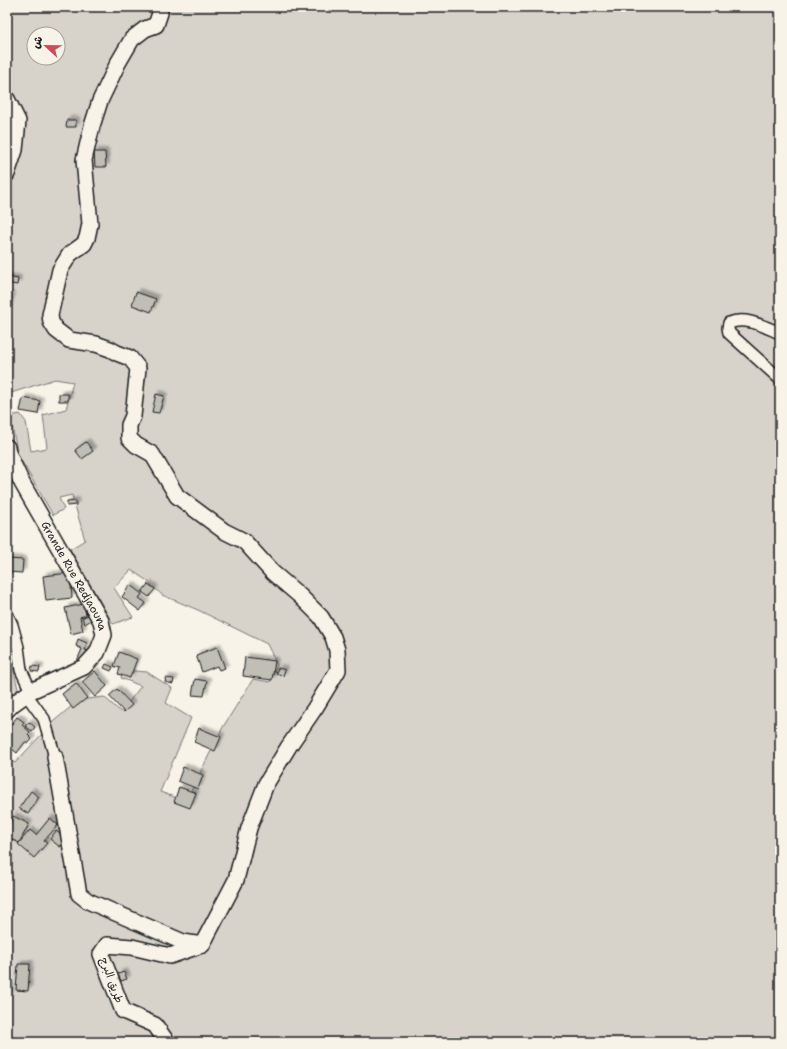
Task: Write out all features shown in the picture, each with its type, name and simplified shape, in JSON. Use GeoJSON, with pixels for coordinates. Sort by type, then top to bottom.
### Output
{"type":"FeatureCollection","features":[{"type":"Feature","properties":{"kind":"street"},"geometry":{"type":"LineString","coordinates":[[7,614],[12,625],[18,647],[21,670],[29,693],[44,719],[55,757],[79,894],[102,907],[183,942],[202,945],[236,880],[250,828],[266,784],[338,670],[337,650],[333,637],[321,617],[300,596],[273,573],[244,541],[224,531],[177,496],[152,454],[136,445],[129,438],[129,425],[132,416],[138,368],[130,358],[96,344],[68,340],[56,330],[51,322],[50,315],[60,270],[70,254],[84,244],[87,238],[90,224],[84,160],[100,101],[118,63],[132,40],[145,29],[156,25],[160,13],[159,7]]}},
{"type":"Feature","properties":{"kind":"street"},"geometry":{"type":"LineString","coordinates":[[7,99],[18,121],[15,150],[7,174]]}},
{"type":"Feature","properties":{"kind":"street"},"geometry":{"type":"LineString","coordinates":[[780,333],[748,321],[729,323],[728,328],[729,333],[780,379]]}},
{"type":"Feature","properties":{"kind":"street","name":"Grande Rue Redjaouna"},"geometry":{"type":"LineString","coordinates":[[7,447],[8,453],[22,483],[101,621],[104,635],[97,653],[84,667],[29,693],[7,710]]}},
{"type":"Feature","properties":{"kind":"street","name":"طريق البرج"},"geometry":{"type":"LineString","coordinates":[[167,1042],[155,1024],[123,1011],[101,954],[107,946],[132,947],[170,956],[202,945]]}},
{"type":"Feature","properties":{"kind":"shaded area"},"geometry":{"type":"Polygon","coordinates":[[[7,7],[780,7],[780,1042],[7,1042],[7,757],[15,763],[54,721],[79,700],[104,697],[121,712],[141,686],[121,678],[124,670],[147,672],[172,688],[166,703],[191,718],[160,792],[186,801],[223,727],[253,679],[270,682],[277,665],[267,644],[198,610],[162,595],[146,580],[131,570],[114,588],[133,617],[113,624],[70,549],[85,540],[72,495],[59,498],[64,509],[53,515],[18,455],[10,416],[20,414],[26,422],[31,451],[47,448],[43,415],[66,409],[73,382],[55,379],[11,393],[7,388],[7,282],[9,270],[7,270],[7,7]]]}},
{"type":"Feature","properties":{"kind":"shaded area"},"geometry":{"type":"Polygon","coordinates":[[[7,641],[18,689],[7,701],[7,641]]]}},
{"type":"Feature","properties":{"kind":"building"},"geometry":{"type":"Polygon","coordinates":[[[7,110],[11,111],[8,127],[7,127],[7,110]]]}},
{"type":"Feature","properties":{"kind":"building"},"geometry":{"type":"Polygon","coordinates":[[[67,120],[76,120],[76,127],[66,127],[67,120]]]}},
{"type":"Feature","properties":{"kind":"building"},"geometry":{"type":"Polygon","coordinates":[[[94,152],[105,152],[106,167],[95,167],[94,152]]]}},
{"type":"Feature","properties":{"kind":"building"},"geometry":{"type":"Polygon","coordinates":[[[7,277],[18,279],[17,285],[7,283],[7,277]]]}},
{"type":"Feature","properties":{"kind":"building"},"geometry":{"type":"Polygon","coordinates":[[[136,292],[156,299],[151,312],[132,305],[136,292]]]}},
{"type":"Feature","properties":{"kind":"building"},"geometry":{"type":"Polygon","coordinates":[[[7,295],[12,297],[7,310],[7,295]]]}},
{"type":"Feature","properties":{"kind":"building"},"geometry":{"type":"Polygon","coordinates":[[[59,394],[68,394],[68,401],[59,401],[59,394]]]}},
{"type":"Feature","properties":{"kind":"building"},"geometry":{"type":"Polygon","coordinates":[[[156,394],[164,396],[159,413],[152,412],[156,394]]]}},
{"type":"Feature","properties":{"kind":"building"},"geometry":{"type":"Polygon","coordinates":[[[23,398],[40,401],[38,414],[20,411],[23,398]]]}},
{"type":"Feature","properties":{"kind":"building"},"geometry":{"type":"Polygon","coordinates":[[[86,442],[93,451],[82,459],[75,450],[86,442]]]}},
{"type":"Feature","properties":{"kind":"building"},"geometry":{"type":"Polygon","coordinates":[[[76,501],[76,505],[67,506],[67,502],[76,501]]]}},
{"type":"Feature","properties":{"kind":"building"},"geometry":{"type":"Polygon","coordinates":[[[8,559],[23,560],[22,573],[8,572],[7,574],[8,559]]]}},
{"type":"Feature","properties":{"kind":"building"},"geometry":{"type":"Polygon","coordinates":[[[70,573],[72,598],[46,601],[43,576],[70,573]]]}},
{"type":"Feature","properties":{"kind":"building"},"geometry":{"type":"Polygon","coordinates":[[[148,584],[155,589],[149,597],[142,592],[148,584]]]}},
{"type":"Feature","properties":{"kind":"building"},"geometry":{"type":"Polygon","coordinates":[[[130,585],[142,594],[139,598],[146,603],[140,611],[122,597],[130,585]]]}},
{"type":"Feature","properties":{"kind":"building"},"geometry":{"type":"Polygon","coordinates":[[[84,604],[86,615],[80,617],[83,631],[71,634],[65,608],[84,604]]]}},
{"type":"Feature","properties":{"kind":"building"},"geometry":{"type":"Polygon","coordinates":[[[90,614],[93,619],[85,624],[82,618],[90,614]]]}},
{"type":"Feature","properties":{"kind":"building"},"geometry":{"type":"Polygon","coordinates":[[[78,639],[87,643],[85,650],[91,652],[86,664],[77,661],[82,649],[76,646],[78,639]]]}},
{"type":"Feature","properties":{"kind":"building"},"geometry":{"type":"Polygon","coordinates":[[[217,647],[225,668],[219,670],[217,666],[202,672],[196,655],[217,647]]]}},
{"type":"Feature","properties":{"kind":"building"},"geometry":{"type":"Polygon","coordinates":[[[119,652],[137,659],[130,678],[118,674],[120,668],[114,666],[119,652]]]}},
{"type":"Feature","properties":{"kind":"building"},"geometry":{"type":"Polygon","coordinates":[[[245,657],[275,661],[272,680],[243,676],[245,657]]]}},
{"type":"Feature","properties":{"kind":"building"},"geometry":{"type":"Polygon","coordinates":[[[106,664],[113,667],[111,671],[104,668],[106,664]]]}},
{"type":"Feature","properties":{"kind":"building"},"geometry":{"type":"Polygon","coordinates":[[[32,666],[40,667],[39,672],[31,671],[32,666]]]}},
{"type":"Feature","properties":{"kind":"building"},"geometry":{"type":"Polygon","coordinates":[[[278,668],[285,670],[283,676],[276,673],[278,668]]]}},
{"type":"Feature","properties":{"kind":"building"},"geometry":{"type":"Polygon","coordinates":[[[95,671],[107,686],[95,697],[82,682],[95,671]]]}},
{"type":"Feature","properties":{"kind":"building"},"geometry":{"type":"Polygon","coordinates":[[[166,678],[174,679],[173,684],[165,682],[166,678]]]}},
{"type":"Feature","properties":{"kind":"building"},"geometry":{"type":"Polygon","coordinates":[[[195,679],[207,681],[204,696],[192,695],[195,679]]]}},
{"type":"Feature","properties":{"kind":"building"},"geometry":{"type":"Polygon","coordinates":[[[76,683],[87,698],[73,709],[62,694],[76,683]]]}},
{"type":"Feature","properties":{"kind":"building"},"geometry":{"type":"Polygon","coordinates":[[[117,689],[132,705],[124,712],[109,696],[117,689]]]}},
{"type":"Feature","properties":{"kind":"building"},"geometry":{"type":"Polygon","coordinates":[[[17,717],[24,722],[22,725],[30,732],[28,735],[32,739],[28,744],[25,742],[17,753],[7,745],[7,730],[17,717]]]}},
{"type":"Feature","properties":{"kind":"building"},"geometry":{"type":"Polygon","coordinates":[[[29,722],[35,727],[32,731],[25,726],[29,722]]]}},
{"type":"Feature","properties":{"kind":"building"},"geometry":{"type":"Polygon","coordinates":[[[199,728],[221,737],[215,751],[194,742],[199,728]]]}},
{"type":"Feature","properties":{"kind":"building"},"geometry":{"type":"Polygon","coordinates":[[[183,767],[203,775],[198,789],[178,781],[183,767]]]}},
{"type":"Feature","properties":{"kind":"building"},"geometry":{"type":"Polygon","coordinates":[[[179,787],[196,793],[190,808],[174,802],[179,787]]]}},
{"type":"Feature","properties":{"kind":"building"},"geometry":{"type":"Polygon","coordinates":[[[31,791],[39,797],[28,814],[19,808],[31,791]]]}},
{"type":"Feature","properties":{"kind":"building"},"geometry":{"type":"Polygon","coordinates":[[[13,816],[29,824],[19,843],[7,837],[7,830],[13,816]]]}},
{"type":"Feature","properties":{"kind":"building"},"geometry":{"type":"Polygon","coordinates":[[[50,818],[58,825],[44,841],[47,843],[34,858],[18,844],[30,830],[36,835],[50,818]]]}},
{"type":"Feature","properties":{"kind":"building"},"geometry":{"type":"Polygon","coordinates":[[[56,831],[66,839],[60,847],[50,839],[56,831]]]}},
{"type":"Feature","properties":{"kind":"building"},"geometry":{"type":"Polygon","coordinates":[[[18,964],[30,964],[28,991],[16,990],[18,964]]]}},
{"type":"Feature","properties":{"kind":"building"},"geometry":{"type":"Polygon","coordinates":[[[124,972],[127,979],[121,981],[118,974],[124,972]]]}},
{"type":"Feature","properties":{"kind":"building"},"geometry":{"type":"Polygon","coordinates":[[[7,987],[10,987],[9,997],[7,996],[7,987]]]}}]}
